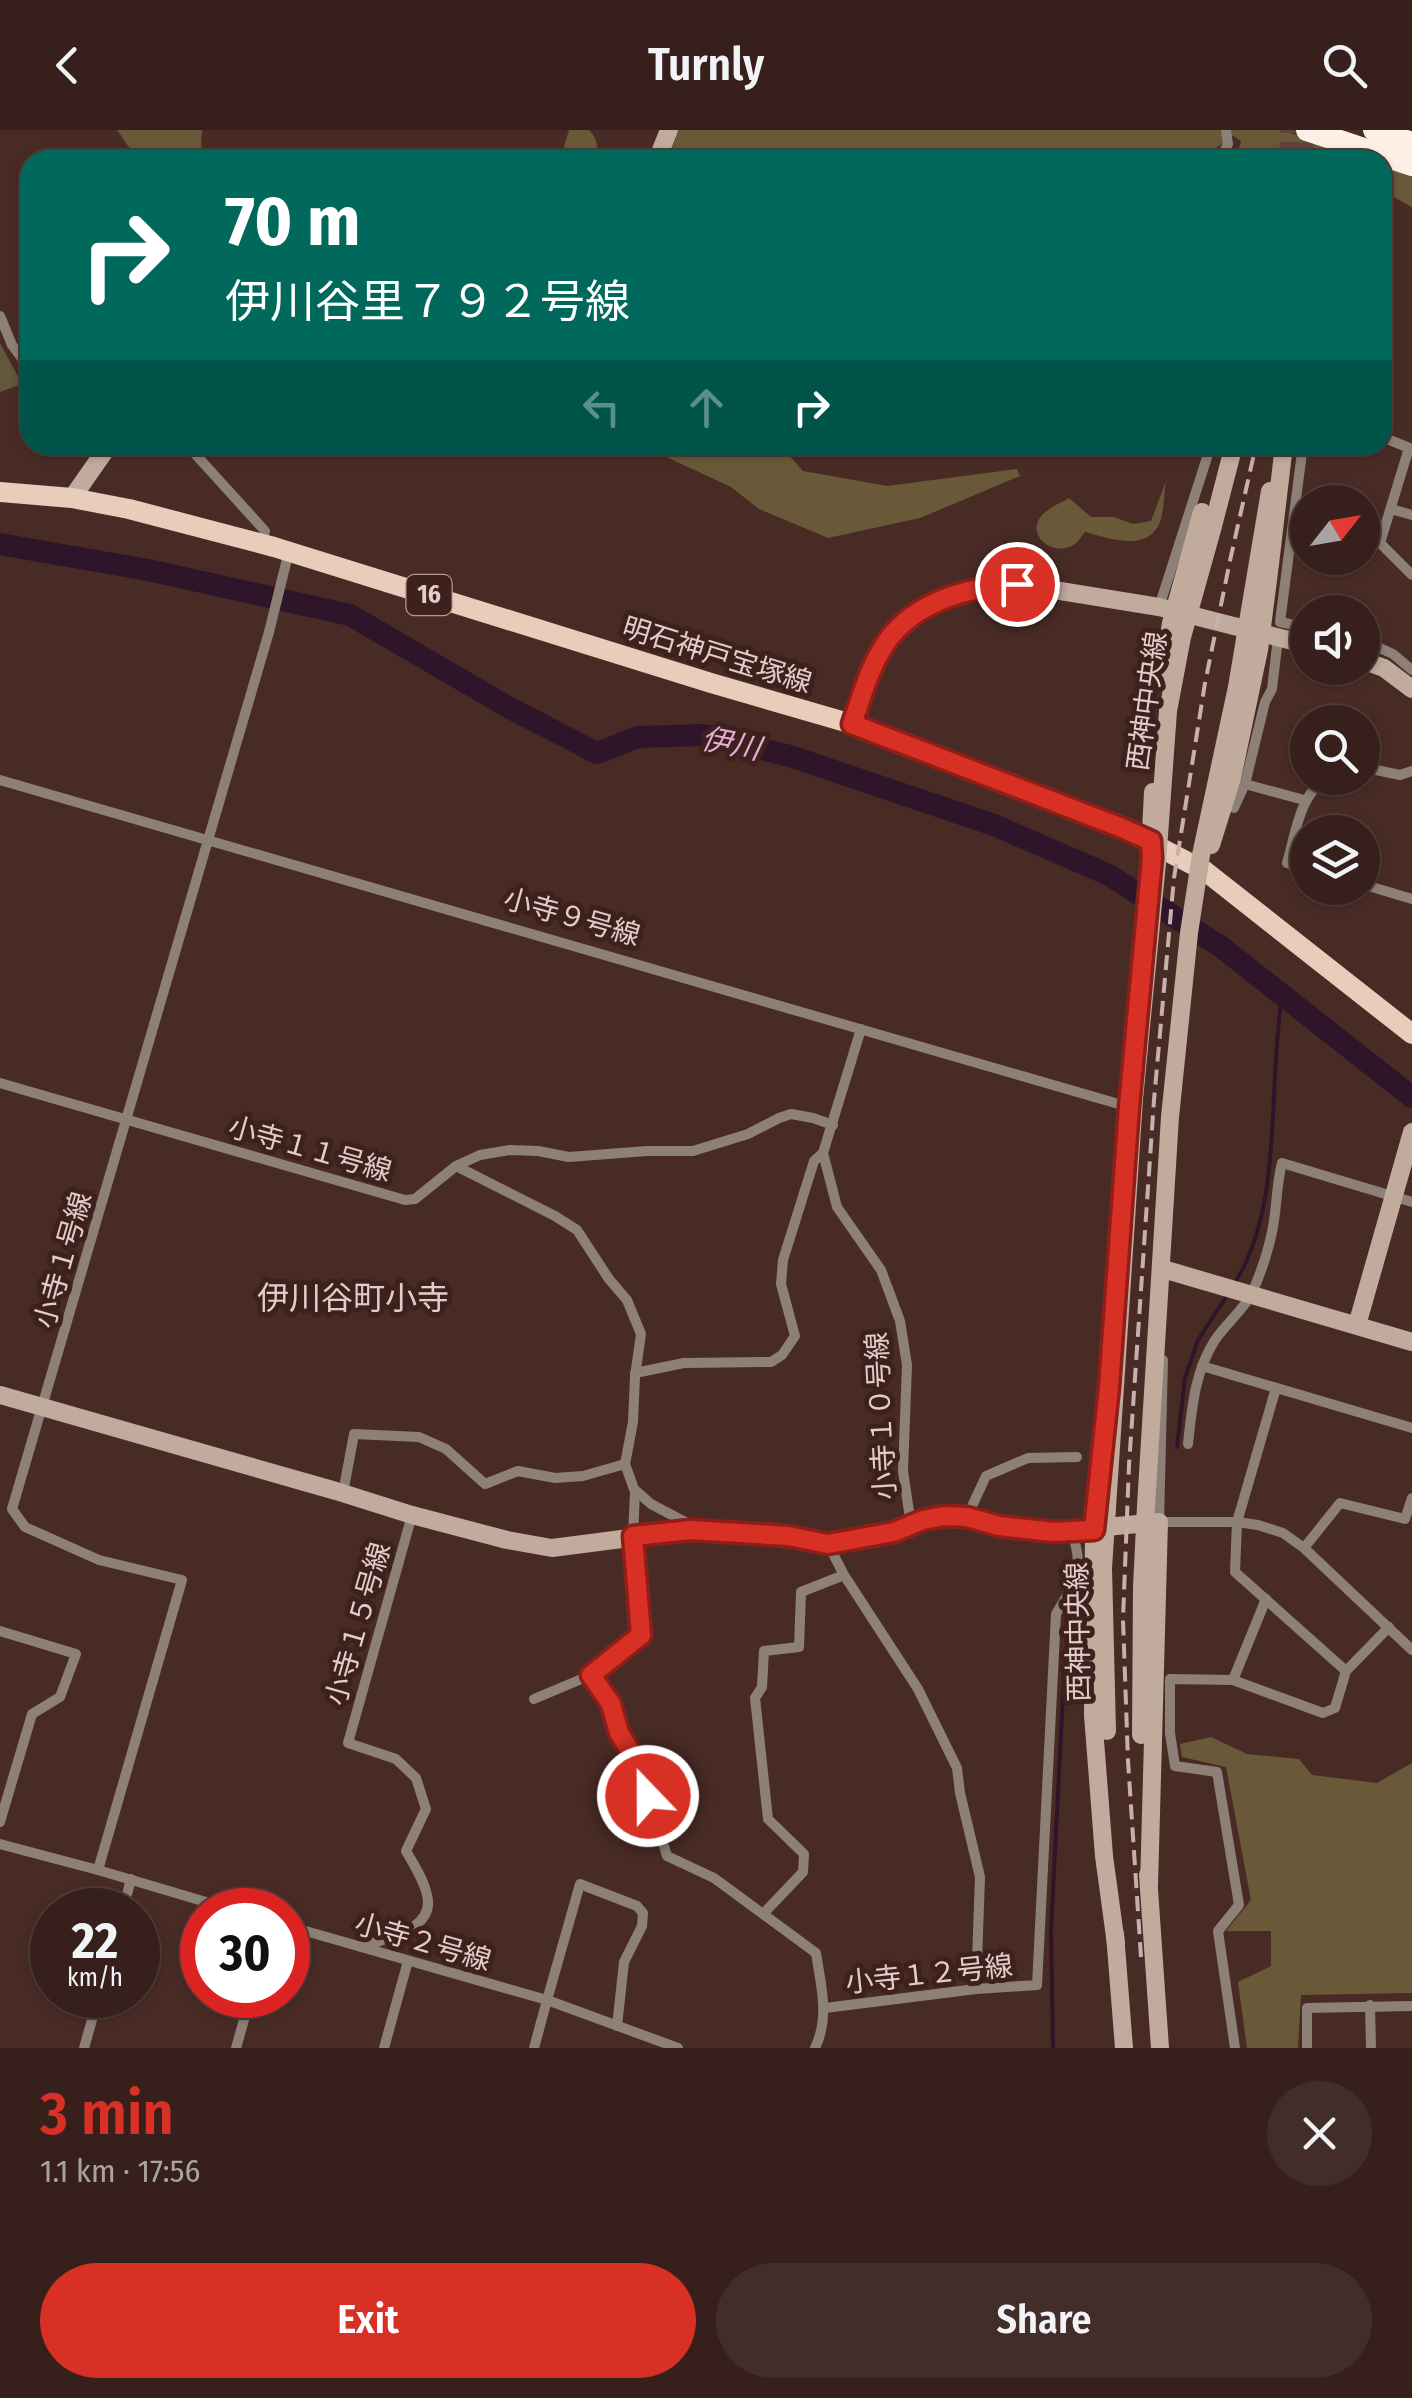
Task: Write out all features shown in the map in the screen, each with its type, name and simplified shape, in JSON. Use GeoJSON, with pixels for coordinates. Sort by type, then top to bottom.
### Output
{"type":"FeatureCollection","features":[{"type":"Feature","properties":{"kind":"highway"},"geometry":{"type":"LineString","coordinates":[[1307,130],[1367,150]]}},
{"type":"Feature","properties":{"kind":"highway"},"geometry":{"type":"LineString","coordinates":[[1374,130],[1412,143]]}},
{"type":"Feature","properties":{"kind":"main road","name":"明石神戸宝塚線"},"geometry":{"type":"LineString","coordinates":[[0,492],[72,498],[128,509],[262,544],[286,560],[852,724],[1122,828],[1203,880],[1412,1034]]}},
{"type":"Feature","properties":{"kind":"street"},"geometry":{"type":"LineString","coordinates":[[0,316],[20,356]]}},
{"type":"Feature","properties":{"kind":"street"},"geometry":{"type":"LineString","coordinates":[[1410,448],[1380,543],[1412,576]]}},
{"type":"Feature","properties":{"kind":"street"},"geometry":{"type":"LineString","coordinates":[[72,498],[102,455]]}},
{"type":"Feature","properties":{"kind":"street"},"geometry":{"type":"LineString","coordinates":[[197,455],[265,531],[262,544]]}},
{"type":"Feature","properties":{"kind":"street"},"geometry":{"type":"LineString","coordinates":[[1160,607],[1217,455]]}},
{"type":"Feature","properties":{"kind":"street"},"geometry":{"type":"LineString","coordinates":[[1152,849],[1157,714],[1171,624],[1208,519],[1219,455]]}},
{"type":"Feature","properties":{"kind":"street"},"geometry":{"type":"LineString","coordinates":[[1160,2048],[1142,1735],[1142,1587],[1170,1117],[1200,856],[1238,687],[1279,455]]}},
{"type":"Feature","properties":{"kind":"street"},"geometry":{"type":"LineString","coordinates":[[1234,808],[1259,650],[1281,455]]}},
{"type":"Feature","properties":{"kind":"street"},"geometry":{"type":"LineString","coordinates":[[1299,485],[1302,455]]}},
{"type":"Feature","properties":{"kind":"street"},"geometry":{"type":"LineString","coordinates":[[1391,509],[1412,515]]}},
{"type":"Feature","properties":{"kind":"street","name":"西神中央線"},"geometry":{"type":"LineString","coordinates":[[1124,2048],[1116,1944],[1103,1568],[1134,1099],[1168,711],[1208,519]]}},
{"type":"Feature","properties":{"kind":"street"},"geometry":{"type":"LineString","coordinates":[[1290,557],[1280,622],[1290,624]]}},
{"type":"Feature","properties":{"kind":"street","name":"小寺１号線"},"geometry":{"type":"LineString","coordinates":[[98,1870],[182,1580],[100,1560],[26,1527],[12,1509],[269,632],[286,560]]}},
{"type":"Feature","properties":{"kind":"street"},"geometry":{"type":"LineString","coordinates":[[852,724],[873,667],[890,637],[915,615],[946,597],[979,587],[1017,584],[1160,607],[1290,641]]}},
{"type":"Feature","properties":{"kind":"street"},"geometry":{"type":"LineString","coordinates":[[1149,1886],[1164,1384],[1163,1269],[1175,1103],[1203,880],[1216,826],[1238,781],[1272,690],[1278,638]]}},
{"type":"Feature","properties":{"kind":"street"},"geometry":{"type":"LineString","coordinates":[[1380,648],[1412,670]]}},
{"type":"Feature","properties":{"kind":"street"},"geometry":{"type":"LineString","coordinates":[[1380,667],[1412,689]]}},
{"type":"Feature","properties":{"kind":"street"},"geometry":{"type":"LineString","coordinates":[[1380,770],[1400,774],[1412,771]]}},
{"type":"Feature","properties":{"kind":"street","name":"小寺９号線"},"geometry":{"type":"LineString","coordinates":[[0,780],[1129,1107]]}},
{"type":"Feature","properties":{"kind":"street"},"geometry":{"type":"LineString","coordinates":[[1238,781],[1304,800]]}},
{"type":"Feature","properties":{"kind":"street"},"geometry":{"type":"LineString","coordinates":[[1300,815],[1308,795]]}},
{"type":"Feature","properties":{"kind":"street","name":"西神中央線"},"geometry":{"type":"LineString","coordinates":[[1094,1530],[1152,849]]}},
{"type":"Feature","properties":{"kind":"street"},"geometry":{"type":"LineString","coordinates":[[1380,889],[1412,899]]}},
{"type":"Feature","properties":{"kind":"street"},"geometry":{"type":"LineString","coordinates":[[635,1373],[684,1363],[770,1362],[782,1355],[795,1336],[782,1284],[783,1260],[814,1161],[823,1153],[860,1029]]}},
{"type":"Feature","properties":{"kind":"street","name":"小寺１１号線"},"geometry":{"type":"LineString","coordinates":[[0,1083],[405,1200],[414,1199],[456,1166],[480,1155],[510,1150],[538,1150],[569,1157],[694,1151],[748,1134],[791,1114],[832,1125]]}},
{"type":"Feature","properties":{"kind":"street"},"geometry":{"type":"LineString","coordinates":[[1357,1326],[1412,1132]]}},
{"type":"Feature","properties":{"kind":"street","name":"小寺１０号線"},"geometry":{"type":"LineString","coordinates":[[823,1153],[837,1207],[881,1270],[900,1322],[907,1365],[903,1471],[912,1525]]}},
{"type":"Feature","properties":{"kind":"street"},"geometry":{"type":"LineString","coordinates":[[1188,1444],[1195,1386],[1202,1366],[1213,1342],[1248,1295],[1273,1229],[1282,1163],[1412,1202]]}},
{"type":"Feature","properties":{"kind":"street"},"geometry":{"type":"LineString","coordinates":[[456,1166],[577,1230],[627,1300],[641,1334],[625,1464],[634,1489],[633,1536],[641,1635],[591,1675],[534,1699]]}},
{"type":"Feature","properties":{"kind":"street"},"geometry":{"type":"LineString","coordinates":[[1163,1269],[1412,1342]]}},
{"type":"Feature","properties":{"kind":"street"},"geometry":{"type":"LineString","coordinates":[[1202,1366],[1412,1428]]}},
{"type":"Feature","properties":{"kind":"street"},"geometry":{"type":"LineString","coordinates":[[1276,1388],[1237,1522],[1235,1572],[1346,1671]]}},
{"type":"Feature","properties":{"kind":"street"},"geometry":{"type":"LineString","coordinates":[[0,1395],[412,1515],[552,1548],[691,1530],[788,1536],[828,1544],[894,1532],[944,1516],[1053,1532],[1159,1522],[1258,1525],[1282,1533],[1304,1548],[1412,1650]]}},
{"type":"Feature","properties":{"kind":"street"},"geometry":{"type":"LineString","coordinates":[[343,1493],[354,1434],[419,1437],[446,1449],[485,1484],[518,1471],[555,1478],[583,1476],[625,1464]]}},
{"type":"Feature","properties":{"kind":"street"},"geometry":{"type":"LineString","coordinates":[[967,1517],[986,1476],[1028,1458],[1077,1458]]}},
{"type":"Feature","properties":{"kind":"street"},"geometry":{"type":"LineString","coordinates":[[634,1489],[691,1530]]}},
{"type":"Feature","properties":{"kind":"street"},"geometry":{"type":"LineString","coordinates":[[1304,1548],[1340,1504],[1405,1518],[1412,1498]]}},
{"type":"Feature","properties":{"kind":"street","name":"小寺１５号線"},"geometry":{"type":"LineString","coordinates":[[360,1947],[423,1921],[430,1908],[426,1890],[406,1852],[426,1809],[416,1778],[396,1759],[348,1743],[412,1515]]}},
{"type":"Feature","properties":{"kind":"street"},"geometry":{"type":"LineString","coordinates":[[1094,1530],[1093,1716],[1104,1856],[1116,1944]]}},
{"type":"Feature","properties":{"kind":"street","name":"小寺１２号線"},"geometry":{"type":"LineString","coordinates":[[825,2008],[1038,1985],[1056,1614],[1078,1576],[1071,1531]]}},
{"type":"Feature","properties":{"kind":"street"},"geometry":{"type":"LineString","coordinates":[[828,1544],[918,1689],[957,1768],[980,1877],[976,1989]]}},
{"type":"Feature","properties":{"kind":"street"},"geometry":{"type":"LineString","coordinates":[[763,1914],[803,1872],[804,1854],[768,1819],[755,1698],[762,1687],[764,1652],[798,1647],[800,1592],[844,1575]]}},
{"type":"Feature","properties":{"kind":"street"},"geometry":{"type":"LineString","coordinates":[[1232,1680],[1266,1599]]}},
{"type":"Feature","properties":{"kind":"street"},"geometry":{"type":"LineString","coordinates":[[1236,2048],[1218,1931],[1239,1905],[1217,1772],[1174,1766],[1170,1679],[1232,1680],[1324,1713],[1334,1708],[1346,1671],[1389,1627]]}},
{"type":"Feature","properties":{"kind":"street"},"geometry":{"type":"LineString","coordinates":[[0,1631],[76,1654],[60,1696],[32,1714],[0,1822]]}},
{"type":"Feature","properties":{"kind":"street"},"geometry":{"type":"LineString","coordinates":[[591,1675],[611,1704],[619,1733],[639,1765],[666,1856],[714,1878],[816,1953],[825,2008],[815,2048]]}},
{"type":"Feature","properties":{"kind":"street"},"geometry":{"type":"LineString","coordinates":[[0,1844],[180,1894]]}},
{"type":"Feature","properties":{"kind":"street"},"geometry":{"type":"LineString","coordinates":[[129,1888],[131,1880]]}},
{"type":"Feature","properties":{"kind":"street"},"geometry":{"type":"LineString","coordinates":[[534,2048],[580,1884],[638,1906],[643,1913],[642,1926],[624,1962],[616,2026]]}},
{"type":"Feature","properties":{"kind":"street","name":"小寺２号線"},"geometry":{"type":"LineString","coordinates":[[310,1932],[547,2000],[678,2048]]}},
{"type":"Feature","properties":{"kind":"street"},"geometry":{"type":"LineString","coordinates":[[384,2048],[408,1961]]}},
{"type":"Feature","properties":{"kind":"street"},"geometry":{"type":"LineString","coordinates":[[1370,2006],[1371,2048]]}},
{"type":"Feature","properties":{"kind":"street"},"geometry":{"type":"LineString","coordinates":[[1306,2048],[1307,2008],[1412,2006]]}},
{"type":"Feature","properties":{"kind":"street"},"geometry":{"type":"LineString","coordinates":[[84,2048],[92,2018]]}},
{"type":"Feature","properties":{"kind":"street"},"geometry":{"type":"LineString","coordinates":[[236,2048],[245,2018]]}},
{"type":"Feature","properties":{"kind":"shaded area"},"geometry":{"type":"Polygon","coordinates":[[[117,130],[202,130],[203,150],[131,150],[117,130]]]}},
{"type":"Feature","properties":{"kind":"shaded area"},"geometry":{"type":"Polygon","coordinates":[[[569,130],[589,130],[597,144],[597,150],[563,150],[569,130]]]}},
{"type":"Feature","properties":{"kind":"shaded area"},"geometry":{"type":"Polygon","coordinates":[[[679,130],[1282,130],[1339,150],[1239,150],[1241,141],[1232,135],[1213,150],[671,150],[679,130]]]}},
{"type":"Feature","properties":{"kind":"shaded area"},"geometry":{"type":"Polygon","coordinates":[[[1392,169],[1412,176],[1412,207],[1392,196],[1392,169]]]}},
{"type":"Feature","properties":{"kind":"shaded area"},"geometry":{"type":"Polygon","coordinates":[[[0,343],[20,385],[0,392],[0,343]]]}},
{"type":"Feature","properties":{"kind":"shaded area"},"geometry":{"type":"Polygon","coordinates":[[[662,455],[789,455],[803,471],[887,486],[1017,469],[1020,476],[920,518],[828,538],[759,509],[731,487],[662,455]]]}},
{"type":"Feature","properties":{"kind":"shaded area"},"geometry":{"type":"Polygon","coordinates":[[[1166,481],[1160,522],[1146,537],[1127,541],[1085,532],[1075,544],[1058,548],[1049,546],[1038,534],[1040,518],[1069,498],[1091,517],[1114,517],[1133,524],[1151,521],[1166,481]]]}},
{"type":"Feature","properties":{"kind":"shaded area"},"geometry":{"type":"Polygon","coordinates":[[[1211,1737],[1247,1754],[1299,1759],[1312,1775],[1377,1783],[1412,1763],[1412,1993],[1301,1995],[1298,2048],[1247,2048],[1238,1982],[1271,1966],[1271,1931],[1226,1931],[1251,1900],[1226,1767],[1182,1757],[1180,1744],[1211,1737]]]}},
{"type":"Feature","properties":{"kind":"waterway","name":"伊川"},"geometry":{"type":"LineString","coordinates":[[0,544],[148,570],[350,615],[508,707],[597,753],[638,737],[704,735],[790,756],[994,825],[1109,875],[1220,946],[1412,1097]]}},
{"type":"Feature","properties":{"kind":"waterway"},"geometry":{"type":"LineString","coordinates":[[1233,1286],[1247,1261],[1264,1205],[1281,995]]}},
{"type":"Feature","properties":{"kind":"waterway"},"geometry":{"type":"LineString","coordinates":[[1177,1447],[1185,1378],[1198,1340],[1228,1294]]}},
{"type":"Feature","properties":{"kind":"waterway"},"geometry":{"type":"LineString","coordinates":[[1053,2048],[1051,1930],[1071,1612]]}},
{"type":"Feature","properties":{"kind":"tunnel"},"geometry":{"type":"LineString","coordinates":[[1288,150],[1289,130]]}},
{"type":"Feature","properties":{"kind":"tunnel"},"geometry":{"type":"LineString","coordinates":[[1304,150],[1305,130]]}},
{"type":"Feature","properties":{"kind":"railway"},"geometry":{"type":"LineString","coordinates":[[1141,1957],[1123,1619],[1129,1465],[1154,1100],[1174,878],[1205,683],[1254,455]]}},
{"type":"Feature","properties":{"kind":"district","name":"伊川谷町小寺"},"geometry":{"type":"Point","coordinates":[353,1298]}},
{"type":"Feature","properties":{"kind":"route"},"geometry":{"type":"LineString","coordinates":[[648,1796],[639,1765],[619,1733],[611,1704],[591,1675],[641,1635],[633,1536],[691,1530],[788,1536],[828,1544],[894,1532],[944,1516],[1053,1532],[1094,1530],[1109,1387],[1151,841],[852,724],[873,667],[890,637],[915,615],[946,597],[979,587],[1017,584]]}}]}
